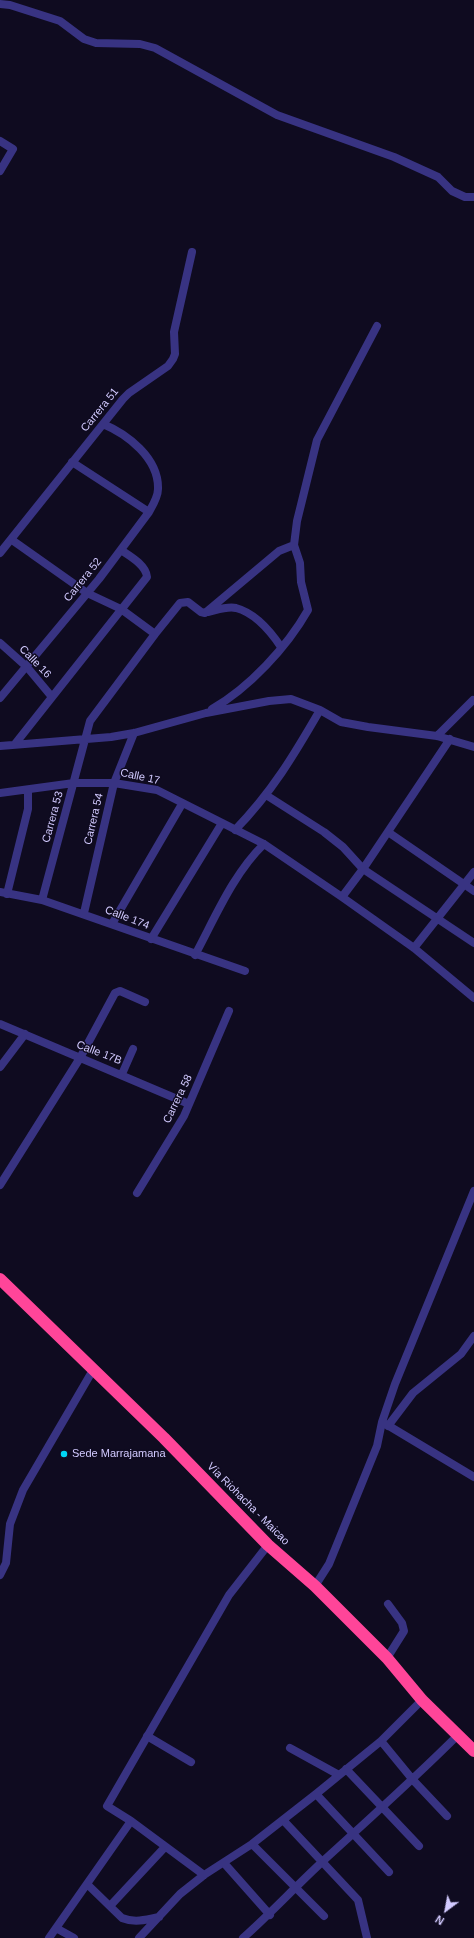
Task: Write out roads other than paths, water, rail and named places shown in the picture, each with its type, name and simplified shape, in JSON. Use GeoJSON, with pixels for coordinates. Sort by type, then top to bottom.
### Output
{"type":"FeatureCollection","features":[{"type":"Feature","properties":{"kind":"highway","name":"Vía Riohacha - Maicao"},"geometry":{"type":"LineString","coordinates":[[0,1279],[164,1438],[268,1545],[315,1586],[387,1658],[422,1700],[474,1751]]}},
{"type":"Feature","properties":{"kind":"street"},"geometry":{"type":"LineString","coordinates":[[0,4],[10,5],[60,21],[84,39],[96,43],[140,44],[155,48],[277,115],[394,157],[438,177],[452,191],[465,197],[474,197]]}},
{"type":"Feature","properties":{"kind":"street"},"geometry":{"type":"LineString","coordinates":[[0,141],[14,149],[0,171]]}},
{"type":"Feature","properties":{"kind":"street","name":"Carrera 51"},"geometry":{"type":"LineString","coordinates":[[0,553],[12,540],[128,392],[168,366],[173,359],[176,354],[174,332],[192,252]]}},
{"type":"Feature","properties":{"kind":"street"},"geometry":{"type":"LineString","coordinates":[[206,713],[227,701],[249,683],[296,631],[308,610],[301,582],[300,562],[294,545],[298,521],[317,440],[377,326]]}},
{"type":"Feature","properties":{"kind":"street","name":"Carrera 52"},"geometry":{"type":"LineString","coordinates":[[0,696],[27,666],[87,593],[149,512],[155,500],[158,488],[153,465],[139,446],[119,431],[102,424]]}},
{"type":"Feature","properties":{"kind":"street"},"geometry":{"type":"LineString","coordinates":[[72,462],[149,512]]}},
{"type":"Feature","properties":{"kind":"street"},"geometry":{"type":"LineString","coordinates":[[12,540],[87,593],[121,609],[155,634]]}},
{"type":"Feature","properties":{"kind":"street"},"geometry":{"type":"LineString","coordinates":[[205,613],[279,551],[294,545]]}},
{"type":"Feature","properties":{"kind":"street"},"geometry":{"type":"LineString","coordinates":[[14,744],[146,577],[146,571],[121,550]]}},
{"type":"Feature","properties":{"kind":"street","name":"Carrera 53"},"geometry":{"type":"LineString","coordinates":[[42,900],[90,721],[180,603],[188,602],[201,612],[205,613]]}},
{"type":"Feature","properties":{"kind":"street"},"geometry":{"type":"LineString","coordinates":[[205,613],[221,608],[236,608],[249,614],[263,625],[281,647]]}},
{"type":"Feature","properties":{"kind":"street","name":"Calle 16"},"geometry":{"type":"LineString","coordinates":[[0,643],[27,666],[52,697]]}},
{"type":"Feature","properties":{"kind":"street"},"geometry":{"type":"LineString","coordinates":[[0,746],[134,733],[206,713],[269,701],[291,699],[320,710],[341,722],[437,736],[474,746]]}},
{"type":"Feature","properties":{"kind":"street"},"geometry":{"type":"LineString","coordinates":[[437,736],[473,700]]}},
{"type":"Feature","properties":{"kind":"street"},"geometry":{"type":"LineString","coordinates":[[235,830],[266,795],[282,774],[320,710]]}},
{"type":"Feature","properties":{"kind":"street","name":"Carrera 54"},"geometry":{"type":"LineString","coordinates":[[84,913],[114,783],[134,733]]}},
{"type":"Feature","properties":{"kind":"street"},"geometry":{"type":"LineString","coordinates":[[342,897],[363,869],[450,739]]}},
{"type":"Feature","properties":{"kind":"street","name":"Calle 17"},"geometry":{"type":"LineString","coordinates":[[0,793],[74,783],[114,783],[157,790],[182,804],[264,844],[414,948],[474,998]]}},
{"type":"Feature","properties":{"kind":"street"},"geometry":{"type":"LineString","coordinates":[[4,893],[28,810],[28,790]]}},
{"type":"Feature","properties":{"kind":"street"},"geometry":{"type":"LineString","coordinates":[[266,795],[324,832],[343,847],[363,869],[474,943]]}},
{"type":"Feature","properties":{"kind":"street"},"geometry":{"type":"LineString","coordinates":[[112,924],[182,804]]}},
{"type":"Feature","properties":{"kind":"street"},"geometry":{"type":"LineString","coordinates":[[151,939],[222,823]]}},
{"type":"Feature","properties":{"kind":"street"},"geometry":{"type":"LineString","coordinates":[[388,832],[474,891]]}},
{"type":"Feature","properties":{"kind":"street"},"geometry":{"type":"LineString","coordinates":[[195,955],[228,894],[252,856],[264,844]]}},
{"type":"Feature","properties":{"kind":"street"},"geometry":{"type":"LineString","coordinates":[[414,948],[474,872]]}},
{"type":"Feature","properties":{"kind":"street","name":"Calle 174"},"geometry":{"type":"LineString","coordinates":[[4,893],[42,900],[84,913],[151,939],[245,972]]}},
{"type":"Feature","properties":{"kind":"street"},"geometry":{"type":"LineString","coordinates":[[0,1185],[80,1058],[115,993],[120,991],[145,1002]]}},
{"type":"Feature","properties":{"kind":"street","name":"Carrera 58"},"geometry":{"type":"LineString","coordinates":[[137,1193],[184,1116],[229,1011]]}},
{"type":"Feature","properties":{"kind":"street","name":"Calle 17B"},"geometry":{"type":"LineString","coordinates":[[0,1024],[122,1074],[189,1104]]}},
{"type":"Feature","properties":{"kind":"street"},"geometry":{"type":"LineString","coordinates":[[0,1067],[25,1034]]}},
{"type":"Feature","properties":{"kind":"street"},"geometry":{"type":"LineString","coordinates":[[122,1074],[133,1049]]}},
{"type":"Feature","properties":{"kind":"street"},"geometry":{"type":"LineString","coordinates":[[315,1586],[329,1564],[377,1446],[385,1424],[395,1384],[474,1191]]}},
{"type":"Feature","properties":{"kind":"street"},"geometry":{"type":"LineString","coordinates":[[385,1424],[413,1393],[461,1354],[474,1336]]}},
{"type":"Feature","properties":{"kind":"street"},"geometry":{"type":"LineString","coordinates":[[0,1575],[6,1563],[10,1524],[23,1490],[93,1370]]}},
{"type":"Feature","properties":{"kind":"street"},"geometry":{"type":"LineString","coordinates":[[385,1424],[474,1477]]}},
{"type":"Feature","properties":{"kind":"street"},"geometry":{"type":"LineString","coordinates":[[204,1875],[131,1821],[107,1806],[229,1595],[268,1545]]}},
{"type":"Feature","properties":{"kind":"street"},"geometry":{"type":"LineString","coordinates":[[387,1658],[404,1631],[402,1623],[388,1604]]}},
{"type":"Feature","properties":{"kind":"street"},"geometry":{"type":"LineString","coordinates":[[139,1938],[180,1894],[204,1875],[252,1844],[316,1794],[381,1741],[422,1700]]}},
{"type":"Feature","properties":{"kind":"street"},"geometry":{"type":"LineString","coordinates":[[243,1938],[270,1915],[296,1887],[413,1780],[458,1735]]}},
{"type":"Feature","properties":{"kind":"street"},"geometry":{"type":"LineString","coordinates":[[147,1736],[191,1762]]}},
{"type":"Feature","properties":{"kind":"street"},"geometry":{"type":"LineString","coordinates":[[381,1741],[413,1780],[447,1816]]}},
{"type":"Feature","properties":{"kind":"street"},"geometry":{"type":"LineString","coordinates":[[290,1748],[339,1775]]}},
{"type":"Feature","properties":{"kind":"street"},"geometry":{"type":"LineString","coordinates":[[346,1769],[419,1846]]}},
{"type":"Feature","properties":{"kind":"street"},"geometry":{"type":"LineString","coordinates":[[316,1794],[390,1872]]}},
{"type":"Feature","properties":{"kind":"street"},"geometry":{"type":"LineString","coordinates":[[283,1820],[358,1900],[367,1938]]}},
{"type":"Feature","properties":{"kind":"street"},"geometry":{"type":"LineString","coordinates":[[49,1938],[131,1821]]}},
{"type":"Feature","properties":{"kind":"street"},"geometry":{"type":"LineString","coordinates":[[252,1844],[324,1916]]}},
{"type":"Feature","properties":{"kind":"street"},"geometry":{"type":"LineString","coordinates":[[110,1906],[166,1847]]}},
{"type":"Feature","properties":{"kind":"street"},"geometry":{"type":"LineString","coordinates":[[224,1863],[270,1915]]}},
{"type":"Feature","properties":{"kind":"street"},"geometry":{"type":"LineString","coordinates":[[87,1884],[122,1918],[128,1921],[159,1917]]}},
{"type":"Feature","properties":{"kind":"street"},"geometry":{"type":"LineString","coordinates":[[56,1928],[74,1938]]}},
{"type":"Feature","properties":{"kind":"place","name":"Sede Marrajamana"},"geometry":{"type":"Point","coordinates":[64,1454]}}]}
